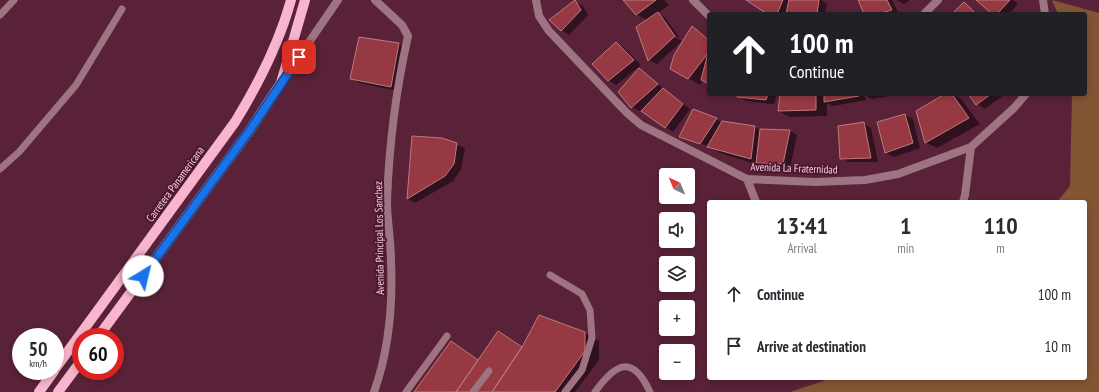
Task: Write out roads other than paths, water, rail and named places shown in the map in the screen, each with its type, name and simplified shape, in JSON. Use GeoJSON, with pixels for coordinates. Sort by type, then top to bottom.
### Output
{"type":"FeatureCollection","features":[{"type":"Feature","properties":{"kind":"main road","name":"Carretera Panamericana"},"geometry":{"type":"LineString","coordinates":[[64,356],[235,122],[260,80],[283,29],[291,0]]}},
{"type":"Feature","properties":{"kind":"main road"},"geometry":{"type":"LineString","coordinates":[[105,328],[245,136],[281,83],[305,0]]}},
{"type":"Feature","properties":{"kind":"main road"},"geometry":{"type":"LineString","coordinates":[[58,392],[72,373]]}},
{"type":"Feature","properties":{"kind":"main road","name":"Carretera Panamericana"},"geometry":{"type":"LineString","coordinates":[[38,392],[47,380]]}},
{"type":"Feature","properties":{"kind":"street"},"geometry":{"type":"LineString","coordinates":[[281,83],[338,0]]}},
{"type":"Feature","properties":{"kind":"street","name":"Avenida Principal Los Sanchez"},"geometry":{"type":"LineString","coordinates":[[374,392],[383,368],[391,314],[391,261],[387,202],[388,179],[392,133],[408,36],[402,25],[375,0]]}},
{"type":"Feature","properties":{"kind":"street","name":"Avenida La Fraternidad"},"geometry":{"type":"LineString","coordinates":[[536,0],[539,16],[549,31],[627,113],[641,125],[747,179],[814,182],[865,180],[898,174],[971,147],[1014,108],[1024,96]]}},
{"type":"Feature","properties":{"kind":"street"},"geometry":{"type":"LineString","coordinates":[[693,0],[707,14]]}},
{"type":"Feature","properties":{"kind":"street"},"geometry":{"type":"LineString","coordinates":[[926,12],[938,0]]}},
{"type":"Feature","properties":{"kind":"street"},"geometry":{"type":"LineString","coordinates":[[1043,0],[1045,12]]}},
{"type":"Feature","properties":{"kind":"street"},"geometry":{"type":"LineString","coordinates":[[963,200],[965,195],[971,147]]}},
{"type":"Feature","properties":{"kind":"street"},"geometry":{"type":"LineString","coordinates":[[747,179],[755,200]]}},
{"type":"Feature","properties":{"kind":"lane"},"geometry":{"type":"LineString","coordinates":[[0,15],[14,0]]}},
{"type":"Feature","properties":{"kind":"lane"},"geometry":{"type":"LineString","coordinates":[[0,169],[19,152],[76,85],[122,9]]}},
{"type":"Feature","properties":{"kind":"lane"},"geometry":{"type":"LineString","coordinates":[[550,275],[582,294],[590,310],[592,338],[582,370],[565,392]]}},
{"type":"Feature","properties":{"kind":"lane"},"geometry":{"type":"LineString","coordinates":[[406,392],[447,336]]}},
{"type":"Feature","properties":{"kind":"lane"},"geometry":{"type":"LineString","coordinates":[[595,392],[607,376],[618,367],[628,367],[639,374],[650,392]]}},
{"type":"Feature","properties":{"kind":"lane"},"geometry":{"type":"LineString","coordinates":[[473,392],[489,371]]}}]}
